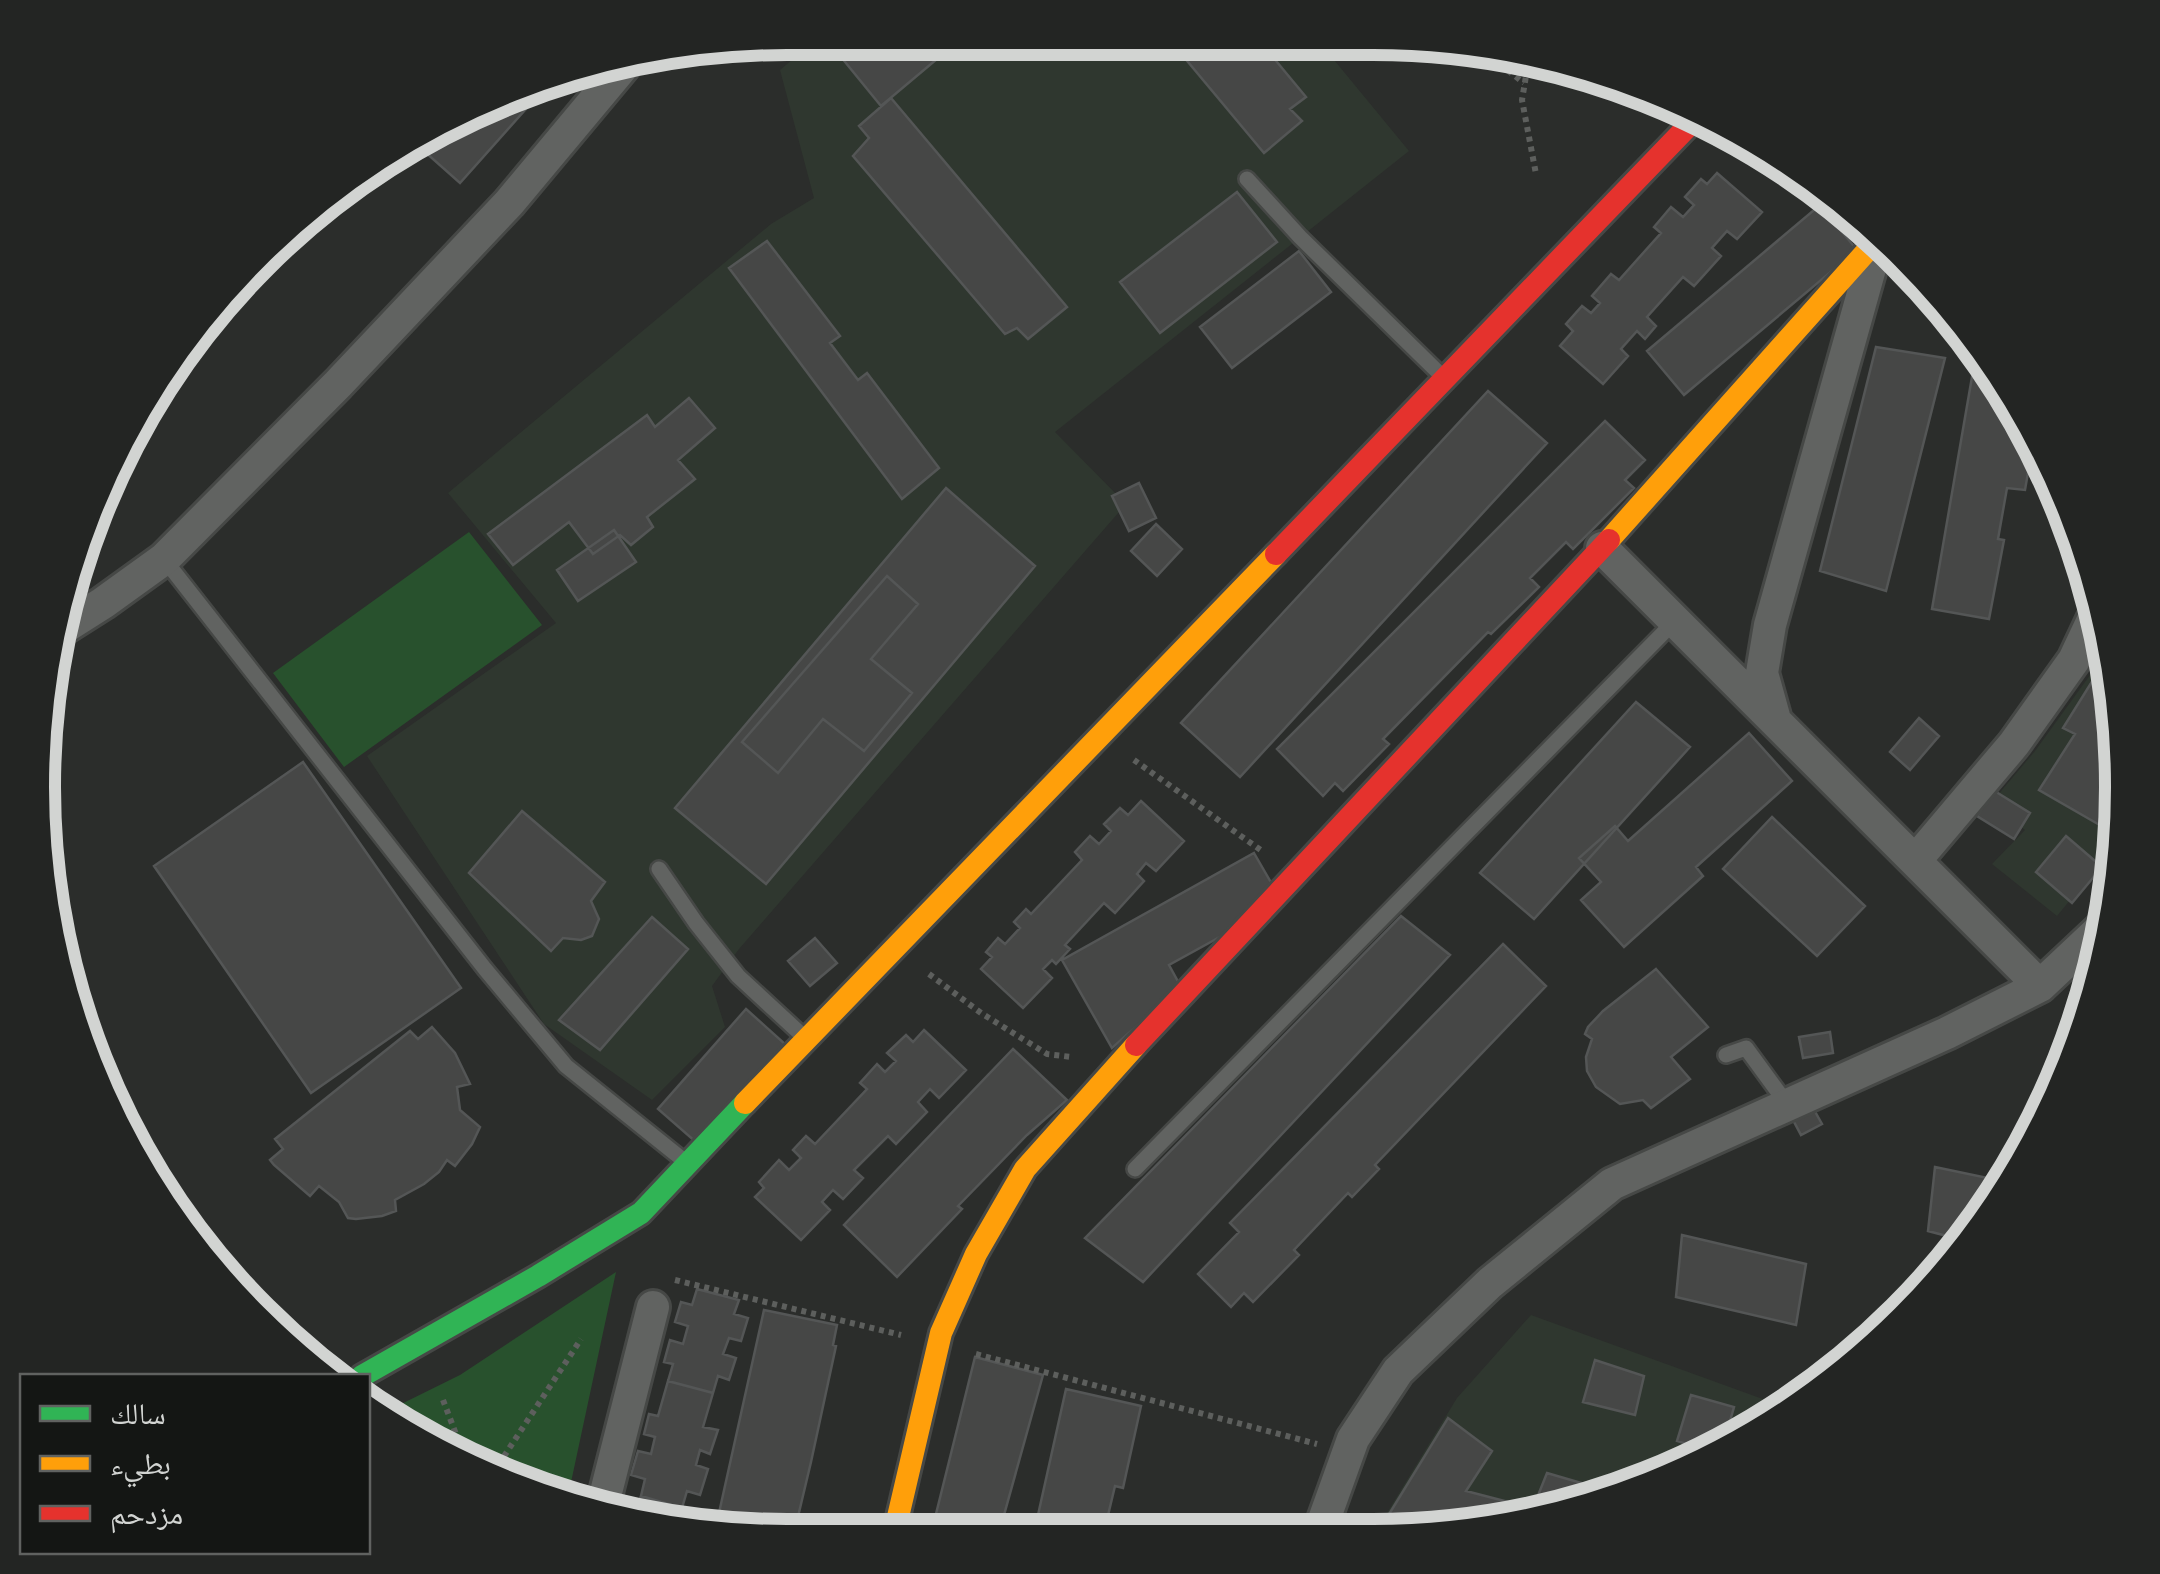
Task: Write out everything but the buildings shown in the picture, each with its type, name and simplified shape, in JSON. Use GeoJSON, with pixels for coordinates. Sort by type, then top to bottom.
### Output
{"type":"FeatureCollection","features":[{"type":"Feature","properties":{"kind":"street"},"geometry":{"type":"LineString","coordinates":[[75,620],[164,559],[338,384],[496,217],[615,76]]}},
{"type":"Feature","properties":{"kind":"street"},"geometry":{"type":"LineString","coordinates":[[366,1374],[641,1213],[1688,126]]}},
{"type":"Feature","properties":{"kind":"street"},"geometry":{"type":"LineString","coordinates":[[897,1519],[941,1333],[976,1254],[1024,1169],[1602,548],[1870,250]]}},
{"type":"Feature","properties":{"kind":"street"},"geometry":{"type":"LineString","coordinates":[[1775,721],[1762,672],[1770,626],[1873,252]]}},
{"type":"Feature","properties":{"kind":"street"},"geometry":{"type":"LineString","coordinates":[[1602,548],[2040,986]]}},
{"type":"Feature","properties":{"kind":"street"},"geometry":{"type":"LineString","coordinates":[[1914,860],[2014,744],[2074,660],[2088,631]]}},
{"type":"Feature","properties":{"kind":"street"},"geometry":{"type":"LineString","coordinates":[[1324,1519],[1353,1438],[1398,1371],[1490,1284],[1612,1184],[1947,1034],[2040,986],[2089,940]]}},
{"type":"Feature","properties":{"kind":"street"},"geometry":{"type":"LineString","coordinates":[[605,1496],[658,1292]]}},
{"type":"Feature","properties":{"kind":"lane"},"geometry":{"type":"LineString","coordinates":[[1247,179],[1444,379]]}},
{"type":"Feature","properties":{"kind":"lane"},"geometry":{"type":"LineString","coordinates":[[164,559],[485,969],[566,1066],[686,1163]]}},
{"type":"Feature","properties":{"kind":"lane"},"geometry":{"type":"LineString","coordinates":[[1135,1170],[1676,621]]}},
{"type":"Feature","properties":{"kind":"lane"},"geometry":{"type":"LineString","coordinates":[[659,869],[738,976],[807,1040]]}},
{"type":"Feature","properties":{"kind":"lane"},"geometry":{"type":"LineString","coordinates":[[1726,1055],[1746,1048],[1787,1104]]}},
{"type":"Feature","properties":{"kind":"path"},"geometry":{"type":"LineString","coordinates":[[1502,67],[1524,84]]}},
{"type":"Feature","properties":{"kind":"path"},"geometry":{"type":"LineString","coordinates":[[1526,71],[1522,100],[1536,174]]}},
{"type":"Feature","properties":{"kind":"path"},"geometry":{"type":"LineString","coordinates":[[1100,736],[1296,875]]}},
{"type":"Feature","properties":{"kind":"path"},"geometry":{"type":"LineString","coordinates":[[896,949],[981,1013],[1030,1044],[1047,1054],[1074,1057],[1106,1078]]}},
{"type":"Feature","properties":{"kind":"path"},"geometry":{"type":"LineString","coordinates":[[658,1292],[938,1344],[1328,1447]]}},
{"type":"Feature","properties":{"kind":"path"},"geometry":{"type":"LineString","coordinates":[[501,1461],[581,1340]]}},
{"type":"Feature","properties":{"kind":"path"},"geometry":{"type":"LineString","coordinates":[[443,1400],[459,1442]]}},
{"type":"Feature","properties":{"kind":"shaded area"},"geometry":{"type":"Polygon","coordinates":[[[798,55],[1330,55],[1409,151],[1055,432],[1126,504],[739,949],[712,986],[725,1027],[652,1100],[544,1024],[367,756],[556,623],[448,493],[771,224],[814,198],[780,70],[798,55]]]}},
{"type":"Feature","properties":{"kind":"shaded area"},"geometry":{"type":"Polygon","coordinates":[[[2095,668],[2105,787],[2101,863],[2057,916],[1992,864],[2025,830],[1991,803],[2035,751],[2095,668]]]}},
{"type":"Feature","properties":{"kind":"shaded area"},"geometry":{"type":"Polygon","coordinates":[[[1531,1315],[1771,1402],[1697,1444],[1562,1494],[1469,1513],[1384,1519],[1457,1398],[1531,1315]]]}},
{"type":"Feature","properties":{"kind":"green space"},"geometry":{"type":"Polygon","coordinates":[[[469,532],[542,625],[344,767],[273,673],[469,532]]]}},
{"type":"Feature","properties":{"kind":"green space"},"geometry":{"type":"Polygon","coordinates":[[[616,1272],[570,1486],[463,1444],[397,1406],[460,1375],[616,1272]]]}},
{"type":"Feature","properties":{"kind":"traffic: fast"},"geometry":{"type":"LineString","coordinates":[[366,1374],[641,1213],[745,1103]]}},
{"type":"Feature","properties":{"kind":"traffic: slow"},"geometry":{"type":"LineString","coordinates":[[1609,540],[1869,249]]}},
{"type":"Feature","properties":{"kind":"traffic: slow"},"geometry":{"type":"LineString","coordinates":[[745,1103],[1276,554]]}},
{"type":"Feature","properties":{"kind":"traffic: slow"},"geometry":{"type":"LineString","coordinates":[[898,1519],[941,1333],[976,1254],[1025,1169],[1136,1045]]}},
{"type":"Feature","properties":{"kind":"traffic: jam"},"geometry":{"type":"LineString","coordinates":[[1276,554],[1688,126]]}},
{"type":"Feature","properties":{"kind":"traffic: jam"},"geometry":{"type":"LineString","coordinates":[[1136,1045],[1609,540]]}}]}
